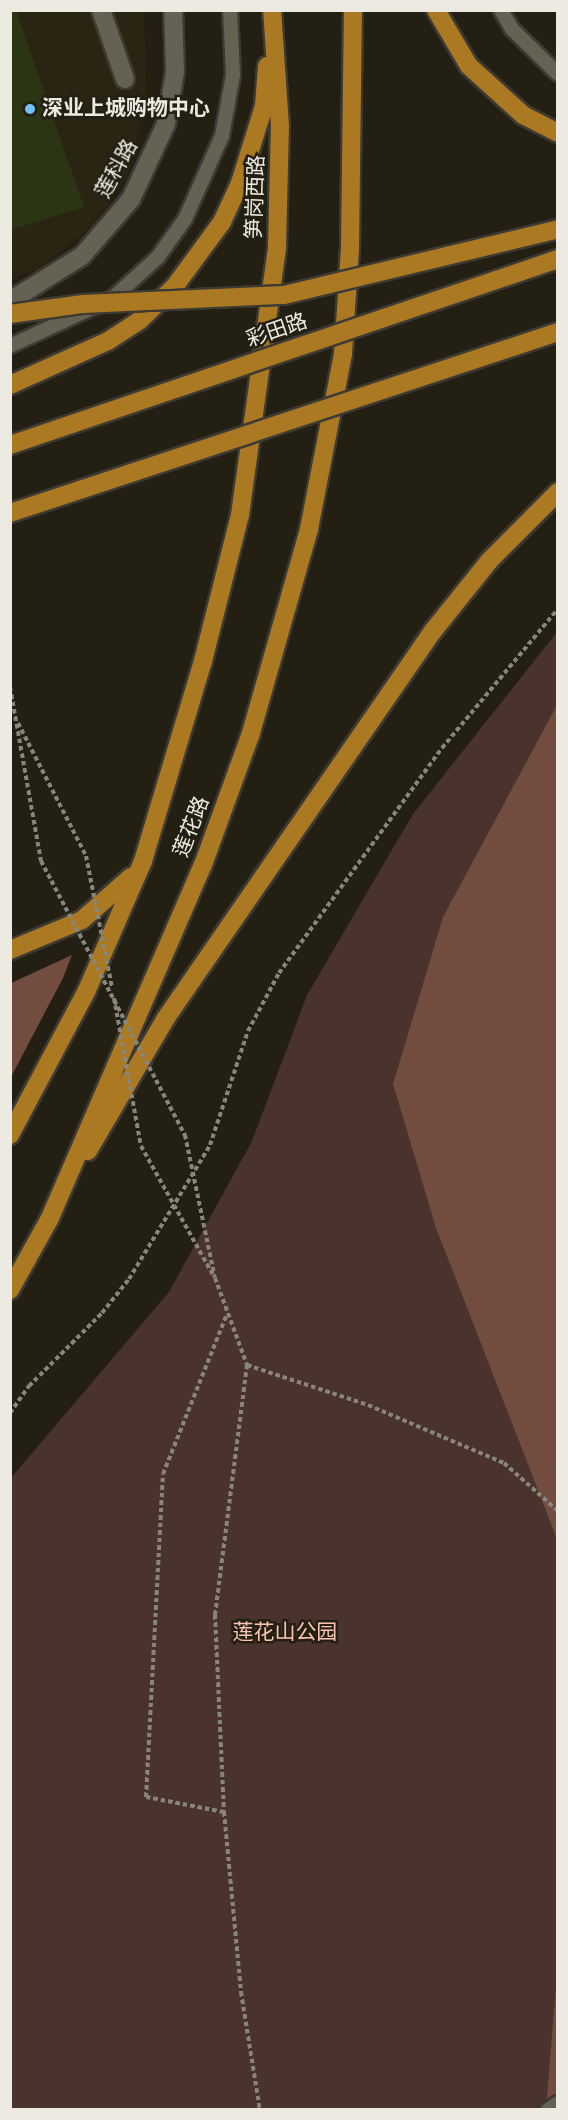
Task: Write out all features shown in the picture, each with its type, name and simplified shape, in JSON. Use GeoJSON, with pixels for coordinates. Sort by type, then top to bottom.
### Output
{"type":"FeatureCollection","features":[{"type":"Feature","properties":{"kind":"main road","name":"笋岗西路"},"geometry":{"type":"LineString","coordinates":[[260,384],[278,225],[280,126],[272,10]]}},
{"type":"Feature","properties":{"kind":"main road"},"geometry":{"type":"LineString","coordinates":[[10,385],[75,359],[140,320],[175,286],[222,222],[264,106],[272,10]]}},
{"type":"Feature","properties":{"kind":"main road","name":"莲花路"},"geometry":{"type":"LineString","coordinates":[[10,1290],[50,1218],[203,865],[251,733],[309,529],[343,354],[350,249],[353,10]]}},
{"type":"Feature","properties":{"kind":"main road"},"geometry":{"type":"LineString","coordinates":[[436,10],[469,66],[523,115],[558,133]]}},
{"type":"Feature","properties":{"kind":"main road"},"geometry":{"type":"LineString","coordinates":[[10,314],[83,304],[284,295],[558,229]]}},
{"type":"Feature","properties":{"kind":"main road","name":"彩田路"},"geometry":{"type":"LineString","coordinates":[[10,445],[558,259]]}},
{"type":"Feature","properties":{"kind":"main road"},"geometry":{"type":"LineString","coordinates":[[10,513],[558,332]]}},
{"type":"Feature","properties":{"kind":"main road","name":"莲花路"},"geometry":{"type":"LineString","coordinates":[[10,1135],[87,990],[143,861],[203,661],[240,515],[260,384]]}},
{"type":"Feature","properties":{"kind":"main road"},"geometry":{"type":"LineString","coordinates":[[50,1218],[166,1018],[374,714],[482,570],[558,492]]}},
{"type":"Feature","properties":{"kind":"main road"},"geometry":{"type":"LineString","coordinates":[[10,950],[82,920],[124,885],[143,861]]}},
{"type":"Feature","properties":{"kind":"street"},"geometry":{"type":"LineString","coordinates":[[101,10],[125,79]]}},
{"type":"Feature","properties":{"kind":"street","name":"莲科路"},"geometry":{"type":"LineString","coordinates":[[10,301],[82,256],[131,199],[166,124],[175,72],[173,10]]}},
{"type":"Feature","properties":{"kind":"lane"},"geometry":{"type":"LineString","coordinates":[[10,346],[113,298],[158,257],[185,219],[222,136],[233,75],[230,10]]}},
{"type":"Feature","properties":{"kind":"lane"},"geometry":{"type":"LineString","coordinates":[[501,10],[512,29],[558,74]]}},
{"type":"Feature","properties":{"kind":"lane"},"geometry":{"type":"LineString","coordinates":[[548,2109],[558,2103]]}},
{"type":"Feature","properties":{"kind":"path"},"geometry":{"type":"LineString","coordinates":[[10,1413],[29,1386],[102,1313],[129,1279],[210,1145],[248,1031],[279,973],[442,748],[558,609]]}},
{"type":"Feature","properties":{"kind":"path"},"geometry":{"type":"LineString","coordinates":[[10,687],[41,861],[113,993],[185,1134],[215,1278],[247,1365],[215,1615],[224,1812],[241,1992],[260,2109]]}},
{"type":"Feature","properties":{"kind":"path"},"geometry":{"type":"LineString","coordinates":[[10,708],[86,856],[141,1146],[215,1278]]}},
{"type":"Feature","properties":{"kind":"path"},"geometry":{"type":"LineString","coordinates":[[224,1812],[146,1797],[163,1474],[228,1313]]}},
{"type":"Feature","properties":{"kind":"path"},"geometry":{"type":"LineString","coordinates":[[247,1365],[368,1405],[504,1463],[558,1511]]}},
{"type":"Feature","properties":{"kind":"shaded area"},"geometry":{"type":"Polygon","coordinates":[[[10,11],[144,11],[147,100],[129,173],[94,224],[43,267],[11,279],[10,11]]]}},
{"type":"Feature","properties":{"kind":"shaded area"},"geometry":{"type":"Polygon","coordinates":[[[557,705],[557,1539],[436,1228],[393,1084],[443,917],[557,705]]]}},
{"type":"Feature","properties":{"kind":"shaded area"},"geometry":{"type":"Polygon","coordinates":[[[72,955],[63,978],[11,1077],[11,983],[72,955]]]}},
{"type":"Feature","properties":{"kind":"shaded area"},"geometry":{"type":"Polygon","coordinates":[[[557,1974],[557,2109],[546,2109],[557,1974]]]}},
{"type":"Feature","properties":{"kind":"green space","name":"莲花山公园"},"geometry":{"type":"Polygon","coordinates":[[[557,632],[557,2109],[11,2109],[10,1479],[169,1292],[252,1141],[307,995],[413,814],[557,632]]]}},
{"type":"Feature","properties":{"kind":"building","name":"深业上城购物中心"},"geometry":{"type":"Polygon","coordinates":[[[10,10],[16,10],[84,207],[10,230],[10,10]]]}},
{"type":"Feature","properties":{"kind":"place","name":"深业上城购物中心"},"geometry":{"type":"Point","coordinates":[30,109]}}]}
